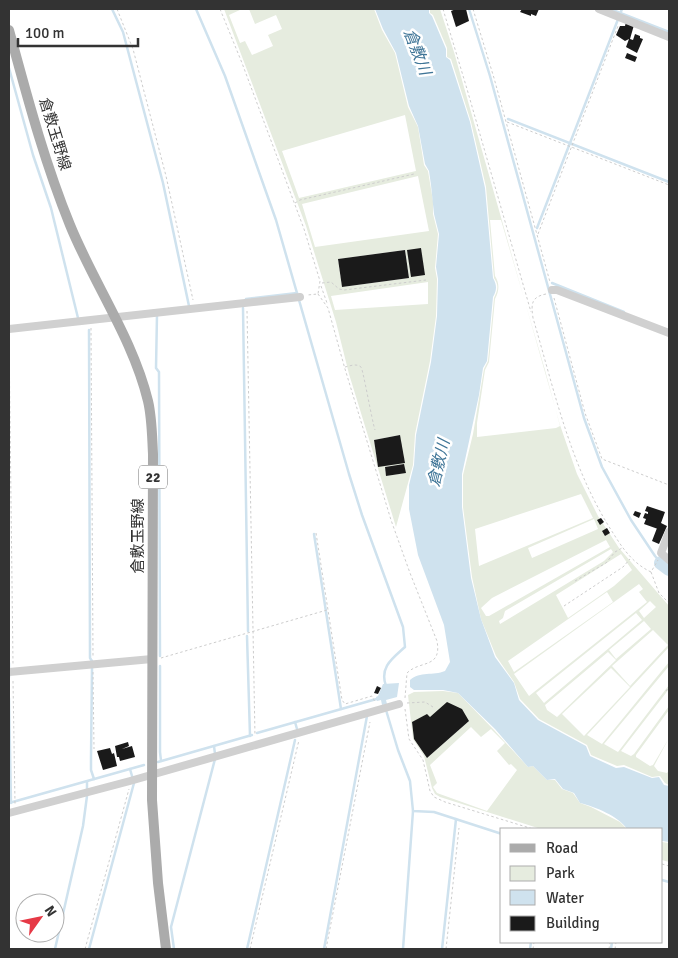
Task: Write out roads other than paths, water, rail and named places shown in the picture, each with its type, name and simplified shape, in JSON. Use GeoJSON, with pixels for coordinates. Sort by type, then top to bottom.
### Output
{"type":"FeatureCollection","features":[{"type":"Feature","properties":{"kind":"main road","name":"倉敷玉野線"},"geometry":{"type":"LineString","coordinates":[[9,30],[42,150],[57,192],[86,261],[140,375],[148,402],[152,428],[152,774],[158,883],[166,949]]}},
{"type":"Feature","properties":{"kind":"street"},"geometry":{"type":"LineString","coordinates":[[598,9],[669,37]]}},
{"type":"Feature","properties":{"kind":"street"},"geometry":{"type":"LineString","coordinates":[[550,292],[558,290],[669,333]]}},
{"type":"Feature","properties":{"kind":"street"},"geometry":{"type":"LineString","coordinates":[[9,329],[297,297]]}},
{"type":"Feature","properties":{"kind":"street"},"geometry":{"type":"LineString","coordinates":[[669,532],[661,552],[669,560]]}},
{"type":"Feature","properties":{"kind":"street"},"geometry":{"type":"LineString","coordinates":[[11,672],[152,659]]}},
{"type":"Feature","properties":{"kind":"street"},"geometry":{"type":"LineString","coordinates":[[9,813],[399,704]]}},
{"type":"Feature","properties":{"kind":"water","name":"倉敷川"},"geometry":{"type":"Polygon","coordinates":[[[375,9],[429,9],[429,13],[446,49],[446,57],[450,60],[470,122],[485,188],[493,278],[496,288],[493,297],[487,361],[483,368],[462,474],[462,507],[471,578],[481,619],[495,657],[514,683],[519,700],[538,720],[586,746],[590,756],[616,768],[624,767],[652,778],[659,777],[664,785],[669,786],[669,842],[663,841],[663,828],[626,828],[618,820],[606,813],[580,803],[574,793],[563,789],[555,779],[547,780],[533,766],[528,767],[495,729],[458,693],[443,690],[414,690],[410,687],[410,680],[414,677],[445,671],[450,662],[444,625],[418,555],[409,509],[409,485],[414,465],[416,435],[431,362],[437,316],[438,279],[436,267],[439,234],[434,214],[429,171],[425,164],[418,126],[409,106],[396,53],[375,9]]]}},
{"type":"Feature","properties":{"kind":"water"},"geometry":{"type":"Polygon","coordinates":[[[399,683],[397,697],[386,700],[387,704],[382,705],[381,700],[377,701],[376,697],[383,684],[399,683]]]}},
{"type":"Feature","properties":{"kind":"waterway"},"geometry":{"type":"LineString","coordinates":[[112,9],[123,32],[163,183],[189,306]]}},
{"type":"Feature","properties":{"kind":"waterway"},"geometry":{"type":"LineString","coordinates":[[196,9],[225,76],[276,220],[349,474],[403,627],[405,647],[392,659],[386,668],[384,673],[386,686]]}},
{"type":"Feature","properties":{"kind":"waterway"},"geometry":{"type":"LineString","coordinates":[[469,9],[490,76],[584,418],[602,467],[631,520],[661,563]]}},
{"type":"Feature","properties":{"kind":"waterway"},"geometry":{"type":"LineString","coordinates":[[610,9],[669,32]]}},
{"type":"Feature","properties":{"kind":"waterway"},"geometry":{"type":"LineString","coordinates":[[537,228],[622,9]]}},
{"type":"Feature","properties":{"kind":"waterway"},"geometry":{"type":"LineString","coordinates":[[9,68],[33,155],[51,208],[78,318]]}},
{"type":"Feature","properties":{"kind":"waterway"},"geometry":{"type":"LineString","coordinates":[[508,119],[669,182]]}},
{"type":"Feature","properties":{"kind":"waterway"},"geometry":{"type":"LineString","coordinates":[[552,283],[624,312]]}},
{"type":"Feature","properties":{"kind":"waterway"},"geometry":{"type":"LineString","coordinates":[[246,299],[297,293]]}},
{"type":"Feature","properties":{"kind":"waterway"},"geometry":{"type":"LineString","coordinates":[[243,308],[248,631]]}},
{"type":"Feature","properties":{"kind":"waterway"},"geometry":{"type":"LineString","coordinates":[[157,315],[160,656]]}},
{"type":"Feature","properties":{"kind":"waterway"},"geometry":{"type":"LineString","coordinates":[[89,330],[91,770],[94,779]]}},
{"type":"Feature","properties":{"kind":"waterway"},"geometry":{"type":"LineString","coordinates":[[314,534],[341,709]]}},
{"type":"Feature","properties":{"kind":"waterway"},"geometry":{"type":"LineString","coordinates":[[661,563],[669,569]]}},
{"type":"Feature","properties":{"kind":"waterway"},"geometry":{"type":"LineString","coordinates":[[247,636],[250,736]]}},
{"type":"Feature","properties":{"kind":"waterway"},"geometry":{"type":"LineString","coordinates":[[9,663],[9,677]]}},
{"type":"Feature","properties":{"kind":"waterway"},"geometry":{"type":"LineString","coordinates":[[160,666],[161,761]]}},
{"type":"Feature","properties":{"kind":"waterway"},"geometry":{"type":"LineString","coordinates":[[9,698],[11,803]]}},
{"type":"Feature","properties":{"kind":"waterway"},"geometry":{"type":"LineString","coordinates":[[257,733],[380,698]]}},
{"type":"Feature","properties":{"kind":"waterway"},"geometry":{"type":"LineString","coordinates":[[386,710],[410,781],[413,811],[434,812],[500,833]]}},
{"type":"Feature","properties":{"kind":"waterway"},"geometry":{"type":"LineString","coordinates":[[324,949],[367,716]]}},
{"type":"Feature","properties":{"kind":"waterway"},"geometry":{"type":"LineString","coordinates":[[295,722],[297,729]]}},
{"type":"Feature","properties":{"kind":"waterway"},"geometry":{"type":"LineString","coordinates":[[158,762],[252,735]]}},
{"type":"Feature","properties":{"kind":"waterway"},"geometry":{"type":"LineString","coordinates":[[247,949],[295,740]]}},
{"type":"Feature","properties":{"kind":"waterway"},"geometry":{"type":"LineString","coordinates":[[214,746],[215,754]]}},
{"type":"Feature","properties":{"kind":"waterway"},"geometry":{"type":"LineString","coordinates":[[174,949],[171,927],[215,759]]}},
{"type":"Feature","properties":{"kind":"waterway"},"geometry":{"type":"LineString","coordinates":[[9,803],[144,765]]}},
{"type":"Feature","properties":{"kind":"waterway"},"geometry":{"type":"LineString","coordinates":[[89,949],[134,783],[130,769]]}},
{"type":"Feature","properties":{"kind":"waterway"},"geometry":{"type":"LineString","coordinates":[[55,949],[83,826],[87,782]]}},
{"type":"Feature","properties":{"kind":"waterway"},"geometry":{"type":"LineString","coordinates":[[403,949],[413,811]]}},
{"type":"Feature","properties":{"kind":"waterway"},"geometry":{"type":"LineString","coordinates":[[442,949],[456,819]]}},
{"type":"Feature","properties":{"kind":"waterway"},"geometry":{"type":"LineString","coordinates":[[663,880],[669,882]]}},
{"type":"Feature","properties":{"kind":"waterway"},"geometry":{"type":"LineString","coordinates":[[530,949],[531,943]]}},
{"type":"Feature","properties":{"kind":"waterway"},"geometry":{"type":"LineString","coordinates":[[611,949],[612,943]]}}]}
